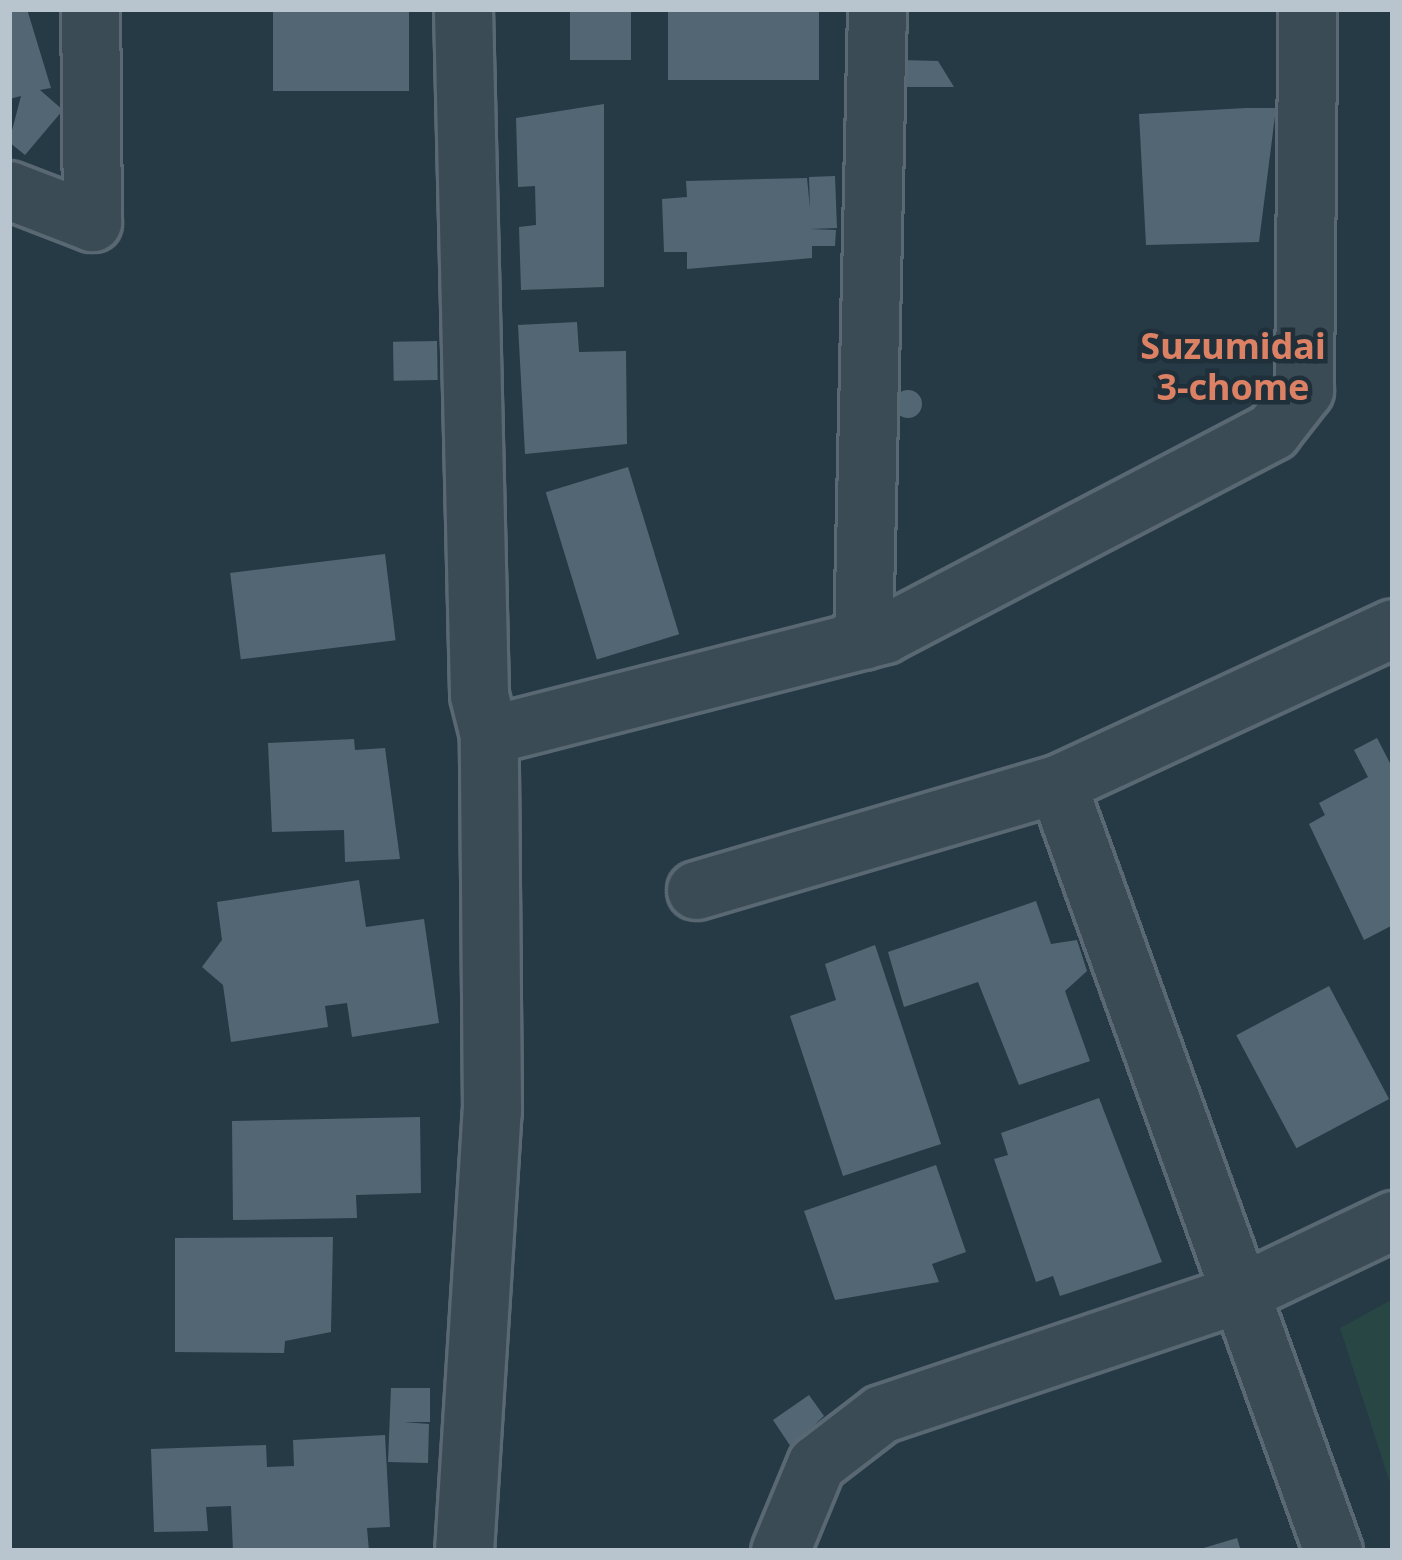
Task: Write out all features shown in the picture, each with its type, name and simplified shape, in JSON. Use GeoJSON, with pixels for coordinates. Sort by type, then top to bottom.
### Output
{"type":"FeatureCollection","features":[{"type":"Feature","properties":{"kind":"street"},"geometry":{"type":"LineString","coordinates":[[9,190],[92,222],[90,9]]}},
{"type":"Feature","properties":{"kind":"street"},"geometry":{"type":"LineString","coordinates":[[463,9],[479,695],[489,735],[492,1112],[464,1551]]}},
{"type":"Feature","properties":{"kind":"street"},"geometry":{"type":"LineString","coordinates":[[863,640],[877,9]]}},
{"type":"Feature","properties":{"kind":"street"},"geometry":{"type":"LineString","coordinates":[[489,735],[863,640],[1272,430],[1304,390],[1307,9]]}},
{"type":"Feature","properties":{"kind":"street"},"geometry":{"type":"LineString","coordinates":[[696,890],[1058,784],[1393,628]]}},
{"type":"Feature","properties":{"kind":"street"},"geometry":{"type":"LineString","coordinates":[[1058,784],[1333,1551]]}},
{"type":"Feature","properties":{"kind":"street"},"geometry":{"type":"LineString","coordinates":[[780,1551],[816,1464],[881,1414],[1240,1293],[1393,1220]]}},
{"type":"Feature","properties":{"kind":"green space"},"geometry":{"type":"Polygon","coordinates":[[[1393,1299],[1393,1492],[1340,1328],[1393,1299]]]}},
{"type":"Feature","properties":{"kind":"building"},"geometry":{"type":"Polygon","coordinates":[[[27,9],[51,88],[40,90],[63,110],[25,155],[9,142],[21,96],[9,99],[9,10],[27,9]]]}},
{"type":"Feature","properties":{"kind":"building"},"geometry":{"type":"Polygon","coordinates":[[[273,9],[409,9],[409,91],[273,91],[273,9]]]}},
{"type":"Feature","properties":{"kind":"building"},"geometry":{"type":"Polygon","coordinates":[[[570,9],[631,9],[631,60],[570,60],[570,9]]]}},
{"type":"Feature","properties":{"kind":"building"},"geometry":{"type":"Polygon","coordinates":[[[668,9],[819,9],[819,80],[668,80],[668,9]]]}},
{"type":"Feature","properties":{"kind":"building"},"geometry":{"type":"Polygon","coordinates":[[[902,60],[938,61],[954,87],[904,87],[902,60]]]}},
{"type":"Feature","properties":{"kind":"building"},"geometry":{"type":"Polygon","coordinates":[[[604,104],[604,287],[521,290],[519,227],[536,225],[535,186],[518,187],[516,118],[604,104]]]}},
{"type":"Feature","properties":{"kind":"building"},"geometry":{"type":"Polygon","coordinates":[[[1276,108],[1259,242],[1146,245],[1139,114],[1276,108]]]}},
{"type":"Feature","properties":{"kind":"building"},"geometry":{"type":"Polygon","coordinates":[[[835,176],[837,228],[810,229],[836,230],[835,246],[812,246],[812,258],[687,269],[687,252],[664,252],[662,199],[687,197],[686,181],[807,178],[810,208],[809,177],[835,176]]]}},
{"type":"Feature","properties":{"kind":"building"},"geometry":{"type":"Polygon","coordinates":[[[577,322],[579,352],[626,351],[627,444],[525,454],[518,325],[577,322]]]}},
{"type":"Feature","properties":{"kind":"building"},"geometry":{"type":"Polygon","coordinates":[[[437,341],[438,380],[394,381],[393,342],[437,341]]]}},
{"type":"Feature","properties":{"kind":"building"},"geometry":{"type":"Polygon","coordinates":[[[908,390],[918,394],[922,404],[918,414],[908,418],[898,414],[894,404],[898,394],[908,390]]]}},
{"type":"Feature","properties":{"kind":"building"},"geometry":{"type":"Polygon","coordinates":[[[628,467],[679,634],[597,659],[546,492],[628,467]]]}},
{"type":"Feature","properties":{"kind":"building"},"geometry":{"type":"Polygon","coordinates":[[[385,554],[396,640],[241,659],[230,573],[385,554]]]}},
{"type":"Feature","properties":{"kind":"building"},"geometry":{"type":"Polygon","coordinates":[[[1377,738],[1393,769],[1393,925],[1364,940],[1309,824],[1325,815],[1319,803],[1368,777],[1354,750],[1377,738]]]}},
{"type":"Feature","properties":{"kind":"building"},"geometry":{"type":"Polygon","coordinates":[[[354,739],[355,750],[385,748],[400,859],[345,862],[344,830],[272,832],[268,743],[354,739]]]}},
{"type":"Feature","properties":{"kind":"building"},"geometry":{"type":"Polygon","coordinates":[[[359,880],[366,927],[424,919],[439,1023],[352,1037],[347,1003],[325,1006],[328,1027],[231,1042],[223,985],[202,967],[222,940],[217,902],[359,880]]]}},
{"type":"Feature","properties":{"kind":"building"},"geometry":{"type":"Polygon","coordinates":[[[1036,901],[1051,944],[1077,940],[1087,971],[1065,991],[1090,1061],[1019,1085],[978,982],[904,1007],[888,952],[1036,901]]]}},
{"type":"Feature","properties":{"kind":"building"},"geometry":{"type":"Polygon","coordinates":[[[875,945],[941,1144],[843,1176],[790,1016],[836,1000],[825,964],[875,945]]]}},
{"type":"Feature","properties":{"kind":"building"},"geometry":{"type":"Polygon","coordinates":[[[1329,986],[1389,1099],[1296,1148],[1236,1035],[1329,986]]]}},
{"type":"Feature","properties":{"kind":"building"},"geometry":{"type":"Polygon","coordinates":[[[1099,1098],[1162,1262],[1060,1296],[1053,1276],[1036,1282],[994,1159],[1008,1155],[1001,1133],[1099,1098]]]}},
{"type":"Feature","properties":{"kind":"building"},"geometry":{"type":"Polygon","coordinates":[[[420,1117],[421,1193],[356,1195],[357,1218],[233,1220],[232,1121],[420,1117]]]}},
{"type":"Feature","properties":{"kind":"building"},"geometry":{"type":"Polygon","coordinates":[[[936,1165],[966,1252],[932,1264],[939,1282],[835,1300],[804,1211],[936,1165]]]}},
{"type":"Feature","properties":{"kind":"building"},"geometry":{"type":"Polygon","coordinates":[[[333,1237],[331,1332],[285,1341],[284,1353],[175,1352],[175,1238],[333,1237]]]}},
{"type":"Feature","properties":{"kind":"building"},"geometry":{"type":"Polygon","coordinates":[[[391,1388],[430,1388],[430,1422],[404,1422],[429,1424],[428,1463],[388,1462],[391,1388]]]}},
{"type":"Feature","properties":{"kind":"building"},"geometry":{"type":"Polygon","coordinates":[[[809,1395],[824,1416],[791,1447],[773,1420],[809,1395]]]}},
{"type":"Feature","properties":{"kind":"building"},"geometry":{"type":"Polygon","coordinates":[[[385,1435],[390,1527],[367,1528],[369,1551],[233,1551],[231,1506],[206,1507],[208,1531],[154,1532],[151,1449],[266,1445],[267,1467],[294,1466],[293,1440],[385,1435]]]}},
{"type":"Feature","properties":{"kind":"building"},"geometry":{"type":"Polygon","coordinates":[[[1237,1538],[1241,1551],[1197,1551],[1197,1550],[1237,1538]]]}},
{"type":"Feature","properties":{"kind":"district","name":"Suzumidai 3-chome"},"geometry":{"type":"Point","coordinates":[1233,366]}}]}
